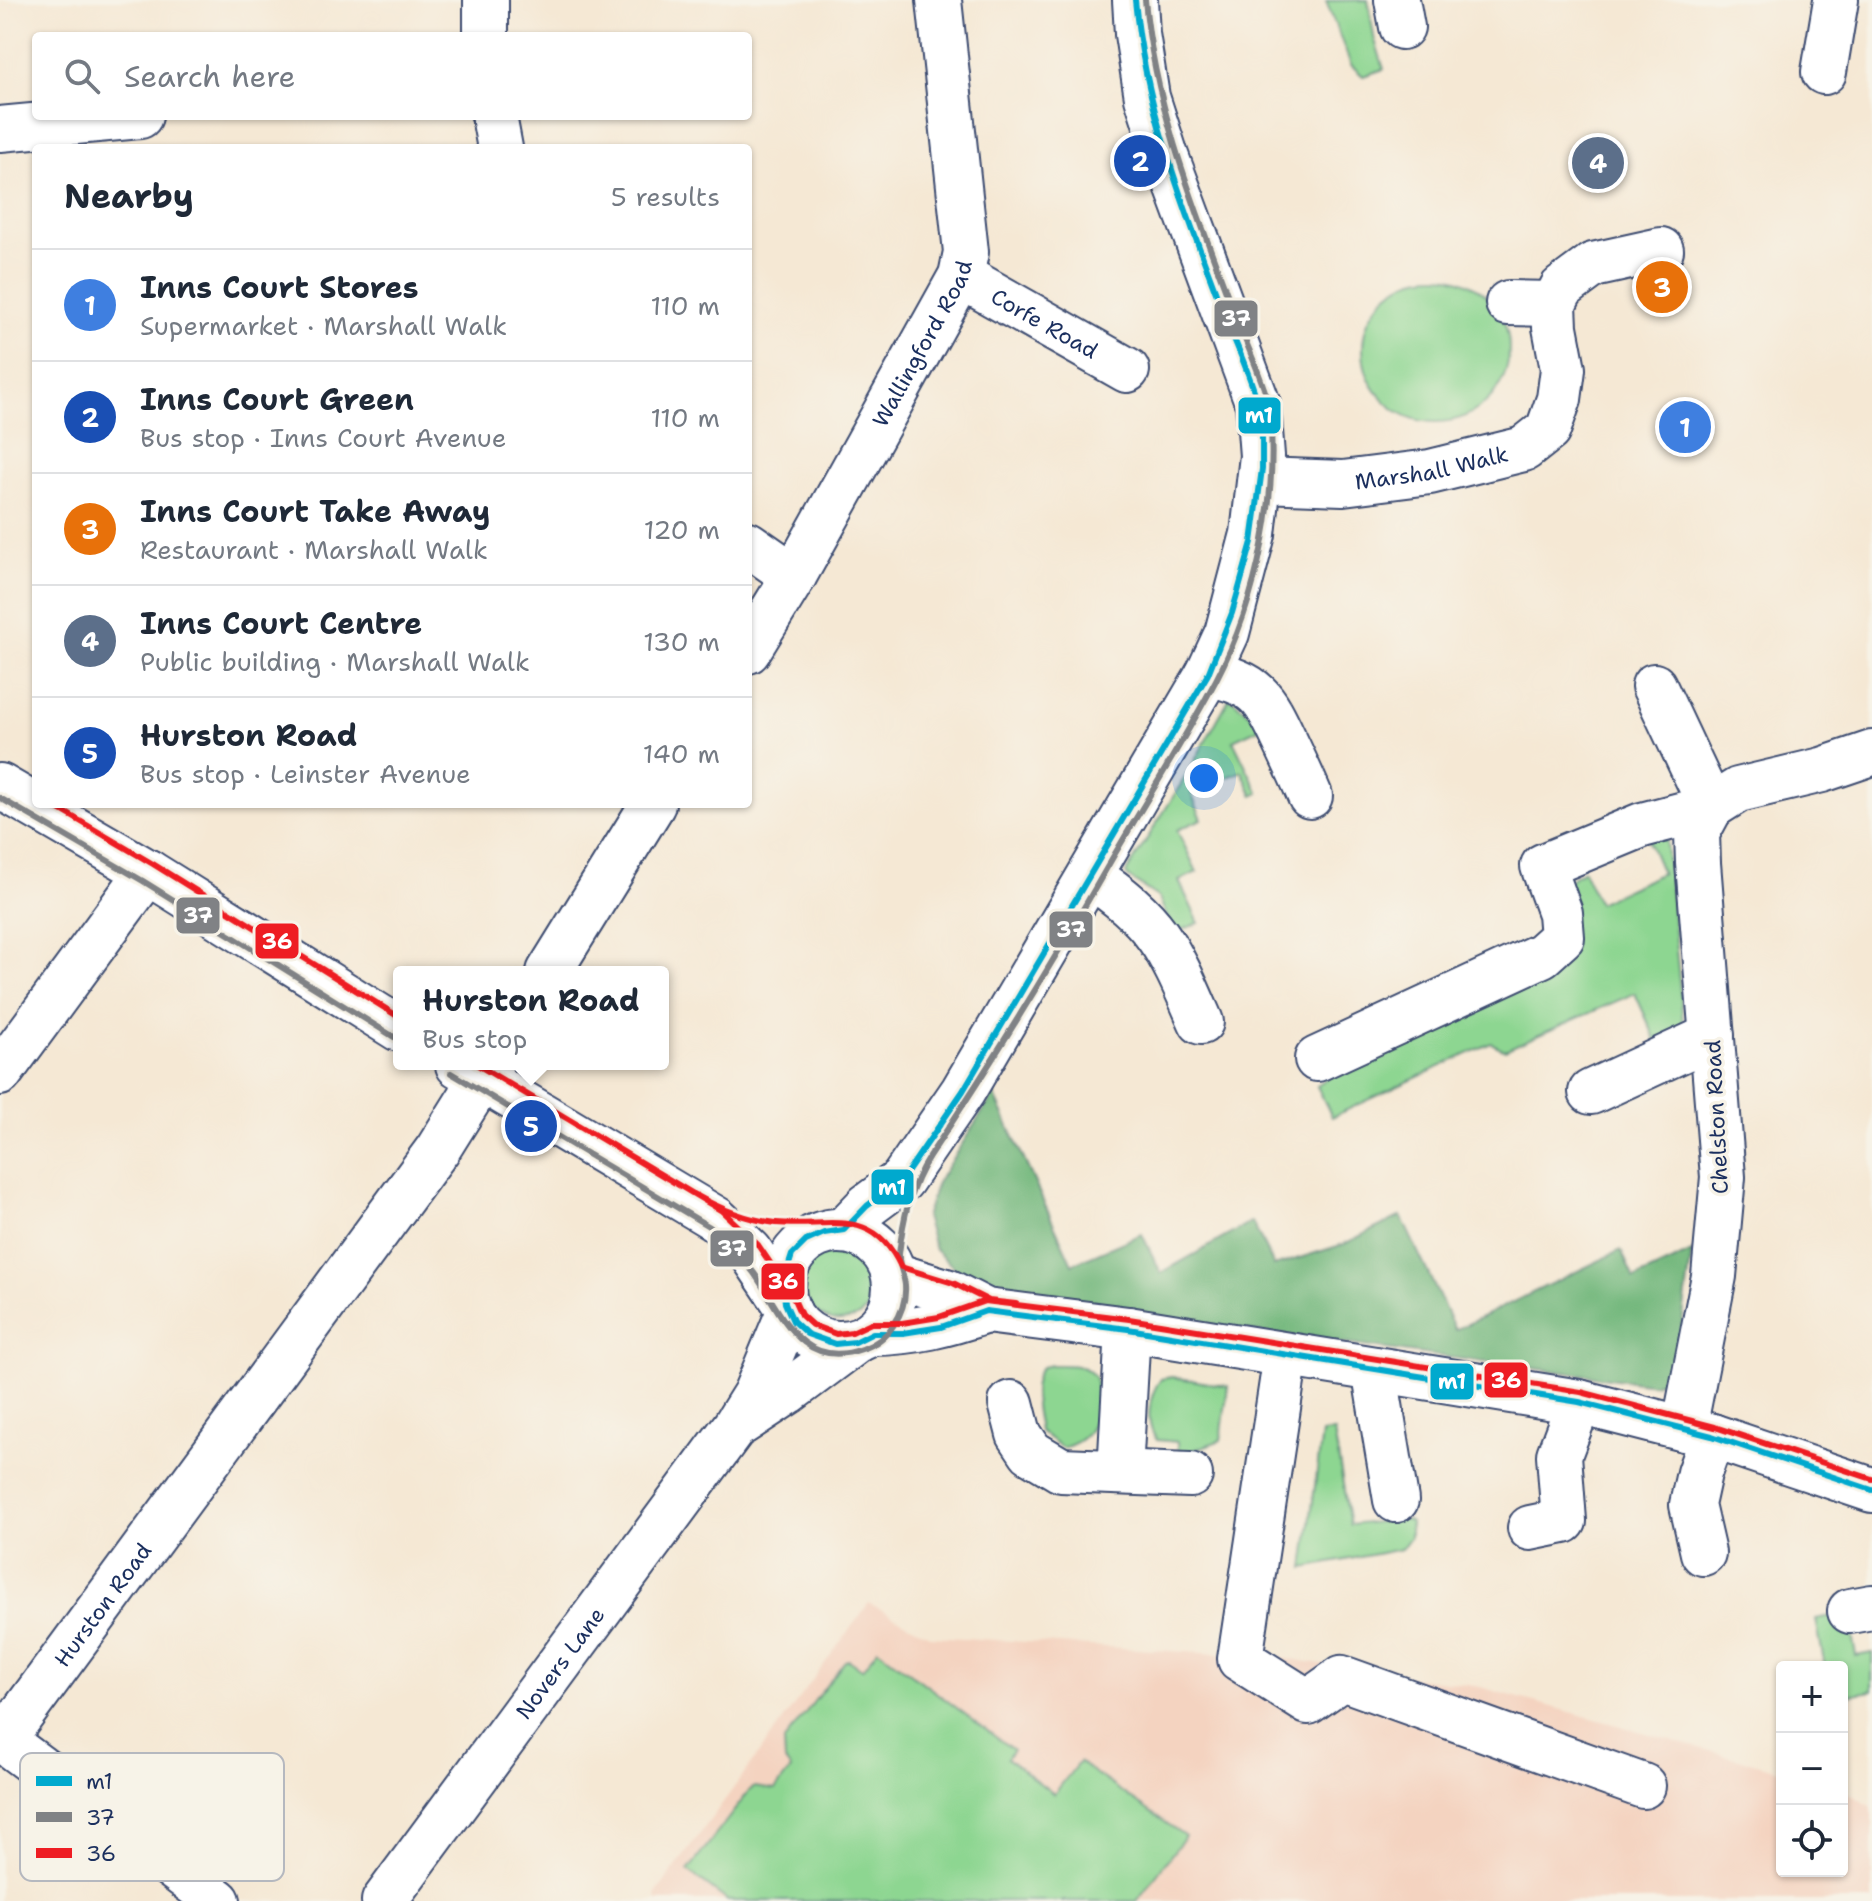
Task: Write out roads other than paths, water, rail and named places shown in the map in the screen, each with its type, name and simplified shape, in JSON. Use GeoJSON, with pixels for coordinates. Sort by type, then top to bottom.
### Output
{"type":"FeatureCollection","features":[{"type":"Feature","properties":{"kind":"street"},"geometry":{"type":"LineString","coordinates":[[486,0],[486,32]]}},
{"type":"Feature","properties":{"kind":"street","name":"Wallingford Road"},"geometry":{"type":"LineString","coordinates":[[752,644],[794,576],[961,276],[966,252],[939,0]]}},
{"type":"Feature","properties":{"kind":"street"},"geometry":{"type":"LineString","coordinates":[[787,1307],[783,1283],[792,1255],[806,1241],[834,1232],[902,1180],[963,1091],[1208,674],[1227,633],[1238,596],[1253,534],[1261,480],[1258,404],[1147,97],[1135,0]]}},
{"type":"Feature","properties":{"kind":"street"},"geometry":{"type":"LineString","coordinates":[[1824,72],[1836,0]]}},
{"type":"Feature","properties":{"kind":"street"},"geometry":{"type":"LineString","coordinates":[[0,129],[97,120]]}},
{"type":"Feature","properties":{"kind":"street"},"geometry":{"type":"LineString","coordinates":[[495,120],[499,144]]}},
{"type":"Feature","properties":{"kind":"street"},"geometry":{"type":"LineString","coordinates":[[1508,303],[1556,321],[1562,288],[1593,265],[1661,250]]}},
{"type":"Feature","properties":{"kind":"street","name":"Corfe Road"},"geometry":{"type":"LineString","coordinates":[[961,276],[1127,370]]}},
{"type":"Feature","properties":{"kind":"street","name":"Marshall Walk"},"geometry":{"type":"LineString","coordinates":[[1261,480],[1343,483],[1430,472],[1524,449],[1548,430],[1559,399],[1563,369],[1556,321]]}},
{"type":"Feature","properties":{"kind":"street"},"geometry":{"type":"LineString","coordinates":[[752,547],[794,576]]}},
{"type":"Feature","properties":{"kind":"street"},"geometry":{"type":"LineString","coordinates":[[1208,674],[1232,678],[1249,687],[1267,703],[1310,796]]}},
{"type":"Feature","properties":{"kind":"street"},"geometry":{"type":"LineString","coordinates":[[1654,686],[1711,807]]}},
{"type":"Feature","properties":{"kind":"street"},"geometry":{"type":"LineString","coordinates":[[1317,1059],[1542,955],[1562,937],[1560,913],[1543,866],[1642,825],[1711,807],[1738,790],[1822,770],[1872,753]]}},
{"type":"Feature","properties":{"kind":"street"},"geometry":{"type":"LineString","coordinates":[[0,786],[32,805]]}},
{"type":"Feature","properties":{"kind":"street","name":"Chelston Road"},"geometry":{"type":"LineString","coordinates":[[1703,1553],[1692,1505],[1699,1473],[1698,1433],[1723,1177],[1697,833],[1711,807]]}},
{"type":"Feature","properties":{"kind":"street"},"geometry":{"type":"LineString","coordinates":[[38,808],[148,872],[393,1025]]}},
{"type":"Feature","properties":{"kind":"street"},"geometry":{"type":"LineString","coordinates":[[553,966],[651,808]]}},
{"type":"Feature","properties":{"kind":"street"},"geometry":{"type":"LineString","coordinates":[[0,1073],[148,872]]}},
{"type":"Feature","properties":{"kind":"street"},"geometry":{"type":"LineString","coordinates":[[1090,876],[1118,893],[1142,914],[1169,950],[1201,1022]]}},
{"type":"Feature","properties":{"kind":"street"},"geometry":{"type":"LineString","coordinates":[[1591,1092],[1712,1036]]}},
{"type":"Feature","properties":{"kind":"street","name":"Hurston Road"},"geometry":{"type":"LineString","coordinates":[[2,1739],[438,1149],[476,1070]]}},
{"type":"Feature","properties":{"kind":"street"},"geometry":{"type":"LineString","coordinates":[[478,1070],[716,1219],[750,1251],[793,1321],[816,1339],[835,1344],[941,1327],[986,1311]]}},
{"type":"Feature","properties":{"kind":"street"},"geometry":{"type":"LineString","coordinates":[[864,1338],[886,1319],[892,1308],[895,1291],[892,1268],[902,1180]]}},
{"type":"Feature","properties":{"kind":"street"},"geometry":{"type":"LineString","coordinates":[[716,1219],[780,1233],[834,1232],[869,1239],[892,1268],[986,1311],[1128,1329],[1579,1402],[1698,1433],[1872,1490]]}},
{"type":"Feature","properties":{"kind":"street","name":"Novers Lane"},"geometry":{"type":"LineString","coordinates":[[384,1901],[735,1426],[755,1394],[787,1307]]}},
{"type":"Feature","properties":{"kind":"street"},"geometry":{"type":"LineString","coordinates":[[1120,1472],[1128,1329]]}},
{"type":"Feature","properties":{"kind":"street","name":"Novers Lane"},"geometry":{"type":"LineString","coordinates":[[735,1426],[864,1338]]}},
{"type":"Feature","properties":{"kind":"street"},"geometry":{"type":"LineString","coordinates":[[1286,1355],[1240,1659],[1308,1702],[1342,1678],[1643,1786]]}},
{"type":"Feature","properties":{"kind":"street"},"geometry":{"type":"LineString","coordinates":[[1374,1369],[1396,1500]]}},
{"type":"Feature","properties":{"kind":"street"},"geometry":{"type":"LineString","coordinates":[[1530,1528],[1564,1521],[1559,1455],[1579,1402]]}},
{"type":"Feature","properties":{"kind":"street"},"geometry":{"type":"LineString","coordinates":[[1011,1403],[1019,1434],[1031,1452],[1061,1470],[1190,1475]]}},
{"type":"Feature","properties":{"kind":"street"},"geometry":{"type":"LineString","coordinates":[[2,1739],[21,1753]]}},
{"type":"Feature","properties":{"kind":"street"},"geometry":{"type":"LineString","coordinates":[[191,1881],[218,1901]]}},
{"type":"Feature","properties":{"kind":"place","name":"Inns Court Green"},"geometry":{"type":"Point","coordinates":[1140,161]}},
{"type":"Feature","properties":{"kind":"place","name":"Inns Court Centre"},"geometry":{"type":"Point","coordinates":[1598,163]}},
{"type":"Feature","properties":{"kind":"place","name":"Inns Court Take Away"},"geometry":{"type":"Point","coordinates":[1662,287]}},
{"type":"Feature","properties":{"kind":"place","name":"Inns Court Stores"},"geometry":{"type":"Point","coordinates":[1685,427]}},
{"type":"Feature","properties":{"kind":"place","name":"Hurston Road"},"geometry":{"type":"Point","coordinates":[531,1126]}}]}
